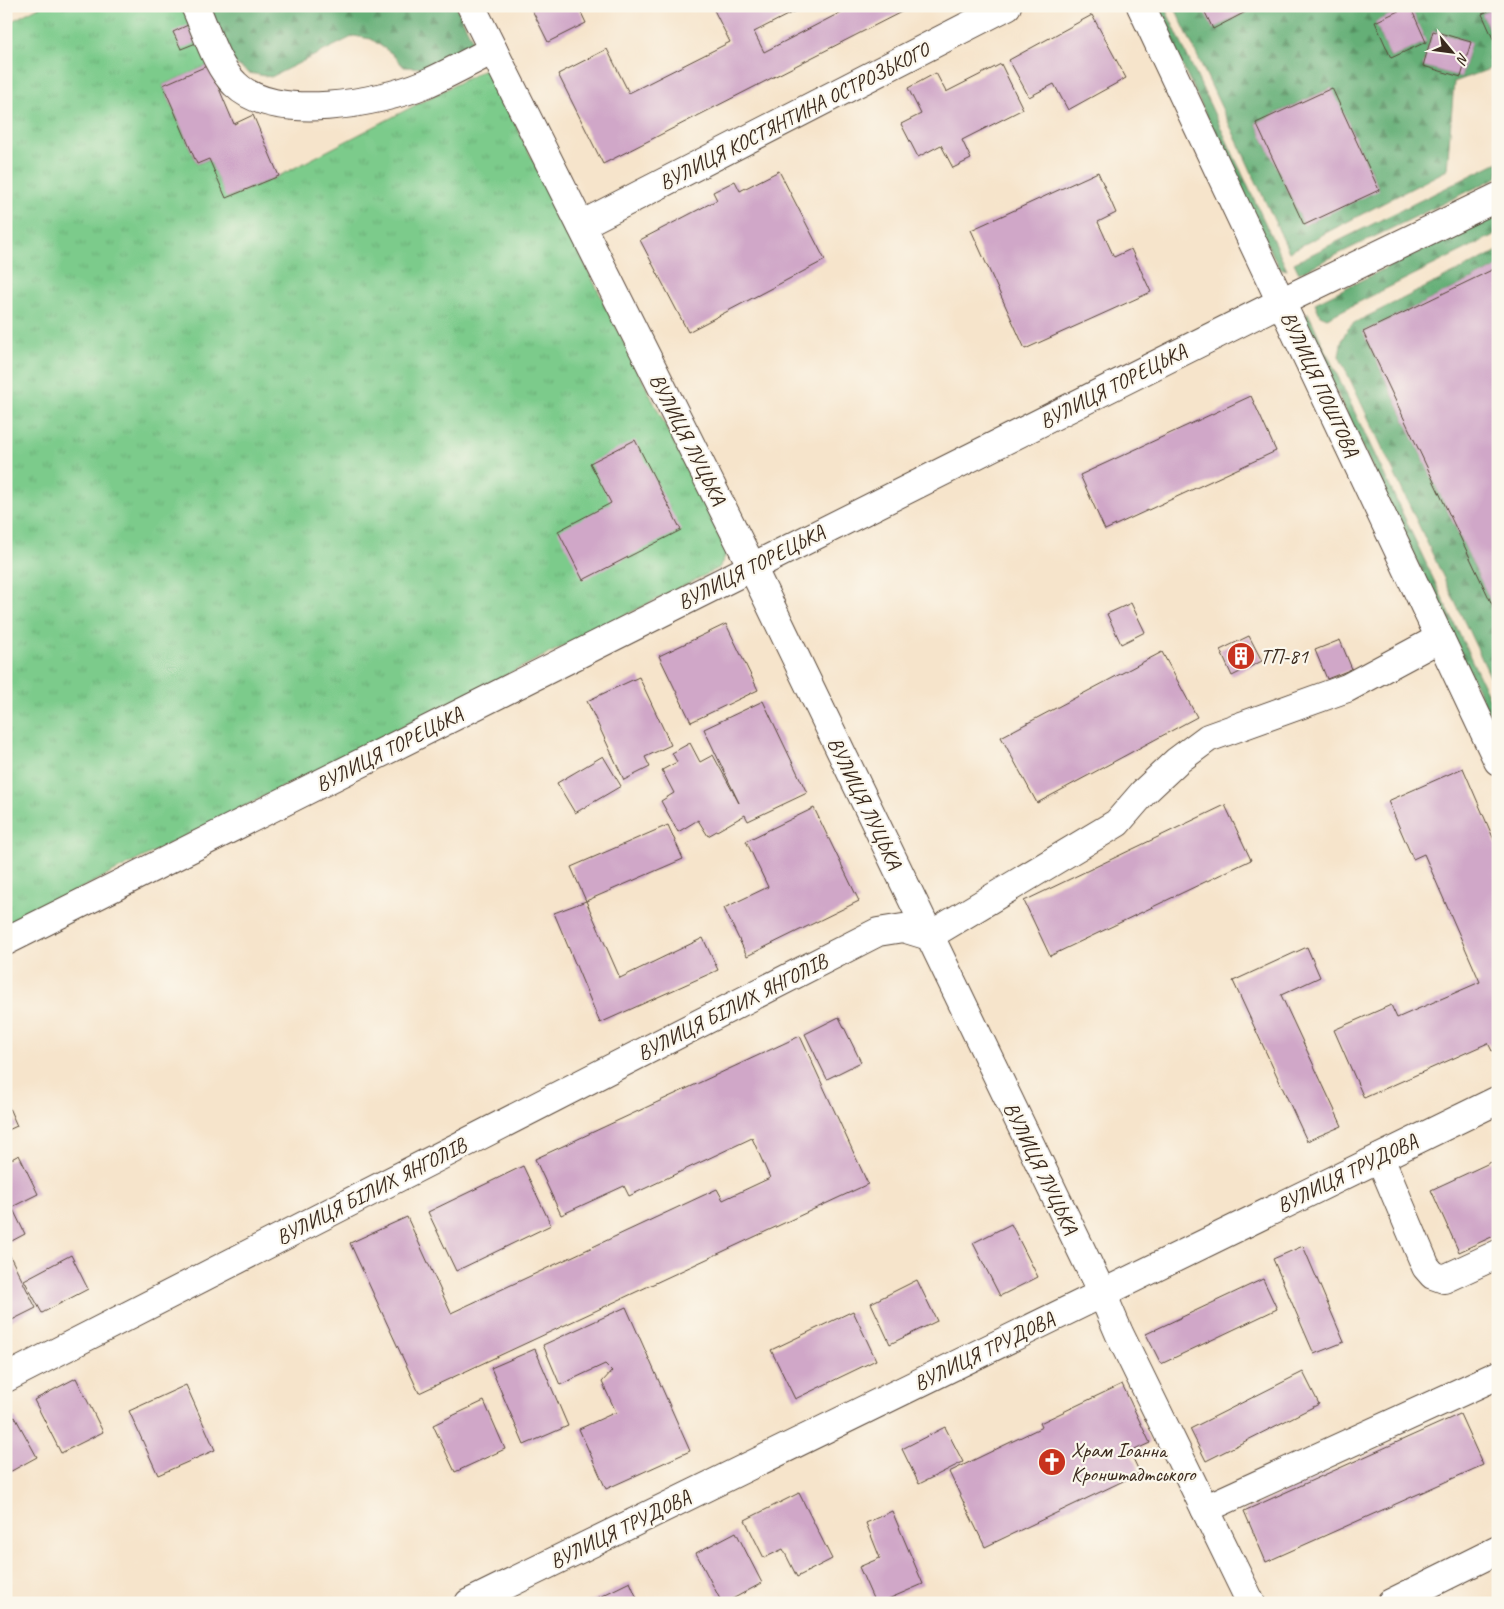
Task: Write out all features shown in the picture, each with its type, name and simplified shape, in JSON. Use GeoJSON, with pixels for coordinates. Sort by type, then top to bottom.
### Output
{"type":"FeatureCollection","features":[{"type":"Feature","properties":{"kind":"street"},"geometry":{"type":"LineString","coordinates":[[195,6],[220,64],[235,84],[252,96],[280,105],[326,107],[387,97],[425,84],[493,50]]}},
{"type":"Feature","properties":{"kind":"street","name":"ВУЛИЦЯ ЛУЦЬКА"},"geometry":{"type":"LineString","coordinates":[[471,6],[752,567],[1102,1294],[1123,1342],[1252,1603]]}},
{"type":"Feature","properties":{"kind":"street","name":"ВУЛИЦЯ КОСТЯНТИНА ОСТРОЗЬКОГО"},"geometry":{"type":"LineString","coordinates":[[581,225],[1007,6]]}},
{"type":"Feature","properties":{"kind":"street","name":"ВУЛИЦЯ ПОШТОВА"},"geometry":{"type":"LineString","coordinates":[[1141,6],[1498,761]]}},
{"type":"Feature","properties":{"kind":"street","name":"ВУЛИЦЯ ТОРЕЦЬКА"},"geometry":{"type":"LineString","coordinates":[[6,941],[1281,302],[1498,197]]}},
{"type":"Feature","properties":{"kind":"street"},"geometry":{"type":"LineString","coordinates":[[929,936],[1117,823],[1143,793],[1177,761],[1208,738],[1347,688],[1440,638]]}},
{"type":"Feature","properties":{"kind":"street","name":"ВУЛИЦЯ БІЛИХ ЯНГОЛІВ"},"geometry":{"type":"LineString","coordinates":[[6,1378],[878,932],[904,928],[929,936]]}},
{"type":"Feature","properties":{"kind":"street","name":"ВУЛИЦЯ ТРУДОВА"},"geometry":{"type":"LineString","coordinates":[[479,1601],[1498,1100]]}},
{"type":"Feature","properties":{"kind":"street"},"geometry":{"type":"LineString","coordinates":[[1380,1158],[1426,1267],[1433,1275],[1444,1279],[1498,1254]]}},
{"type":"Feature","properties":{"kind":"street"},"geometry":{"type":"LineString","coordinates":[[1205,1509],[1498,1375]]}},
{"type":"Feature","properties":{"kind":"street"},"geometry":{"type":"LineString","coordinates":[[1391,1603],[1498,1550]]}},
{"type":"Feature","properties":{"kind":"green space"},"geometry":{"type":"Polygon","coordinates":[[[41,6],[185,6],[209,65],[163,85],[197,164],[209,159],[227,198],[279,176],[487,68],[728,551],[719,568],[6,926],[6,24],[41,6]]]}},
{"type":"Feature","properties":{"kind":"green space"},"geometry":{"type":"Polygon","coordinates":[[[206,6],[456,6],[474,43],[423,68],[404,67],[391,53],[371,39],[354,36],[271,77],[249,73],[230,60],[206,6]]]}},
{"type":"Feature","properties":{"kind":"green space"},"geometry":{"type":"Polygon","coordinates":[[[1154,6],[1164,6],[1287,270],[1279,268],[1154,6]]]}},
{"type":"Feature","properties":{"kind":"green space"},"geometry":{"type":"Polygon","coordinates":[[[1174,6],[1202,6],[1213,29],[1257,6],[1409,6],[1375,22],[1391,58],[1426,42],[1410,6],[1497,6],[1482,14],[1495,43],[1498,42],[1498,66],[1454,82],[1447,170],[1289,252],[1174,6]],[[1433,31],[1423,66],[1461,77],[1471,42],[1433,31]],[[1331,88],[1256,123],[1304,225],[1379,189],[1331,88]]]}},
{"type":"Feature","properties":{"kind":"green space"},"geometry":{"type":"Polygon","coordinates":[[[1498,162],[1498,177],[1299,273],[1294,263],[1498,162]]]}},
{"type":"Feature","properties":{"kind":"green space"},"geometry":{"type":"Polygon","coordinates":[[[1498,213],[1498,233],[1327,318],[1320,315],[1315,303],[1498,213]]]}},
{"type":"Feature","properties":{"kind":"green space"},"geometry":{"type":"Polygon","coordinates":[[[1498,251],[1498,267],[1363,332],[1498,617],[1498,693],[1339,356],[1343,338],[1347,330],[1354,323],[1498,251]]]}},
{"type":"Feature","properties":{"kind":"green space"},"geometry":{"type":"Polygon","coordinates":[[[1308,313],[1498,716],[1498,733],[1303,321],[1308,313]]]}},
{"type":"Feature","properties":{"kind":"building"},"geometry":{"type":"Polygon","coordinates":[[[530,6],[578,6],[586,23],[548,42],[530,6]]]}},
{"type":"Feature","properties":{"kind":"building"},"geometry":{"type":"Polygon","coordinates":[[[712,6],[805,6],[754,32],[764,52],[853,6],[913,6],[603,164],[558,74],[607,49],[629,93],[730,42],[712,6]]]}},
{"type":"Feature","properties":{"kind":"building"},"geometry":{"type":"Polygon","coordinates":[[[1202,6],[1257,6],[1213,29],[1202,6]]]}},
{"type":"Feature","properties":{"kind":"building"},"geometry":{"type":"Polygon","coordinates":[[[1409,6],[1426,42],[1391,58],[1375,22],[1409,6]]]}},
{"type":"Feature","properties":{"kind":"building"},"geometry":{"type":"Polygon","coordinates":[[[1498,6],[1498,42],[1495,43],[1482,14],[1498,6]]]}},
{"type":"Feature","properties":{"kind":"building"},"geometry":{"type":"Polygon","coordinates":[[[1092,15],[1126,78],[1068,110],[1054,84],[1029,97],[1009,60],[1092,15]]]}},
{"type":"Feature","properties":{"kind":"building"},"geometry":{"type":"Polygon","coordinates":[[[188,25],[196,43],[181,49],[173,32],[188,25]]]}},
{"type":"Feature","properties":{"kind":"building"},"geometry":{"type":"Polygon","coordinates":[[[1433,31],[1471,42],[1461,77],[1423,66],[1433,31]]]}},
{"type":"Feature","properties":{"kind":"building"},"geometry":{"type":"Polygon","coordinates":[[[1001,64],[1023,109],[962,140],[971,159],[953,168],[941,145],[918,157],[901,124],[921,114],[908,88],[936,73],[946,92],[1001,64]]]}},
{"type":"Feature","properties":{"kind":"building"},"geometry":{"type":"Polygon","coordinates":[[[209,65],[234,124],[253,115],[279,176],[226,198],[209,159],[197,164],[163,85],[209,65]]]}},
{"type":"Feature","properties":{"kind":"building"},"geometry":{"type":"Polygon","coordinates":[[[1332,88],[1379,190],[1304,225],[1256,123],[1332,88]]]}},
{"type":"Feature","properties":{"kind":"building"},"geometry":{"type":"Polygon","coordinates":[[[779,171],[825,260],[688,332],[640,240],[717,200],[713,192],[735,181],[740,191],[779,171]]]}},
{"type":"Feature","properties":{"kind":"building"},"geometry":{"type":"Polygon","coordinates":[[[1098,172],[1116,213],[1098,222],[1114,257],[1131,249],[1151,292],[1025,349],[971,230],[1098,172]]]}},
{"type":"Feature","properties":{"kind":"building"},"geometry":{"type":"Polygon","coordinates":[[[1498,267],[1498,617],[1363,332],[1498,267]]]}},
{"type":"Feature","properties":{"kind":"building"},"geometry":{"type":"Polygon","coordinates":[[[1251,396],[1276,451],[1105,530],[1080,475],[1251,396]]]}},
{"type":"Feature","properties":{"kind":"building"},"geometry":{"type":"Polygon","coordinates":[[[635,440],[681,530],[583,580],[558,531],[611,503],[590,463],[635,440]]]}},
{"type":"Feature","properties":{"kind":"building"},"geometry":{"type":"Polygon","coordinates":[[[1131,603],[1145,632],[1121,644],[1107,614],[1131,603]]]}},
{"type":"Feature","properties":{"kind":"building"},"geometry":{"type":"Polygon","coordinates":[[[726,624],[758,690],[691,722],[659,656],[726,624]]]}},
{"type":"Feature","properties":{"kind":"building","name":"ТП-81"},"geometry":{"type":"Polygon","coordinates":[[[1249,636],[1262,661],[1232,676],[1220,650],[1249,636]]]}},
{"type":"Feature","properties":{"kind":"building"},"geometry":{"type":"Polygon","coordinates":[[[1340,640],[1352,669],[1327,679],[1315,650],[1340,640]]]}},
{"type":"Feature","properties":{"kind":"building"},"geometry":{"type":"Polygon","coordinates":[[[1162,652],[1197,717],[1037,803],[1001,737],[1162,652]]]}},
{"type":"Feature","properties":{"kind":"building"},"geometry":{"type":"Polygon","coordinates":[[[639,677],[671,745],[645,757],[650,767],[624,780],[587,701],[639,677]]]}},
{"type":"Feature","properties":{"kind":"building"},"geometry":{"type":"Polygon","coordinates":[[[763,701],[807,793],[748,821],[745,815],[708,836],[698,820],[678,832],[661,801],[674,793],[662,770],[677,762],[672,753],[690,743],[700,762],[713,755],[739,803],[704,729],[763,701]]]}},
{"type":"Feature","properties":{"kind":"building"},"geometry":{"type":"Polygon","coordinates":[[[603,756],[621,786],[575,813],[557,783],[603,756]]]}},
{"type":"Feature","properties":{"kind":"building"},"geometry":{"type":"Polygon","coordinates":[[[1463,768],[1498,849],[1498,1049],[1492,1051],[1488,1043],[1364,1098],[1334,1030],[1391,1005],[1397,1018],[1480,982],[1424,854],[1413,859],[1388,801],[1463,768]]]}},
{"type":"Feature","properties":{"kind":"building"},"geometry":{"type":"Polygon","coordinates":[[[1225,805],[1251,860],[1050,956],[1024,901],[1225,805]]]}},
{"type":"Feature","properties":{"kind":"building"},"geometry":{"type":"Polygon","coordinates":[[[814,808],[859,901],[747,956],[724,908],[768,887],[746,841],[814,808]]]}},
{"type":"Feature","properties":{"kind":"building"},"geometry":{"type":"Polygon","coordinates":[[[668,825],[683,859],[586,901],[571,867],[668,825]]]}},
{"type":"Feature","properties":{"kind":"building"},"geometry":{"type":"Polygon","coordinates":[[[586,901],[620,978],[703,938],[718,970],[600,1023],[554,913],[586,901]]]}},
{"type":"Feature","properties":{"kind":"building"},"geometry":{"type":"Polygon","coordinates":[[[1307,947],[1320,977],[1281,995],[1342,1126],[1307,1141],[1233,981],[1307,947]]]}},
{"type":"Feature","properties":{"kind":"building"},"geometry":{"type":"Polygon","coordinates":[[[839,1017],[861,1062],[827,1079],[805,1034],[839,1017]]]}},
{"type":"Feature","properties":{"kind":"building"},"geometry":{"type":"Polygon","coordinates":[[[800,1036],[868,1184],[419,1393],[350,1243],[407,1217],[451,1313],[717,1189],[723,1200],[770,1178],[752,1138],[629,1196],[624,1186],[561,1215],[535,1159],[800,1036]]]}},
{"type":"Feature","properties":{"kind":"building"},"geometry":{"type":"Polygon","coordinates":[[[6,1101],[17,1126],[6,1131],[6,1101]]]}},
{"type":"Feature","properties":{"kind":"building"},"geometry":{"type":"Polygon","coordinates":[[[19,1155],[38,1194],[12,1207],[25,1234],[6,1244],[6,1162],[19,1155]]]}},
{"type":"Feature","properties":{"kind":"building"},"geometry":{"type":"Polygon","coordinates":[[[1498,1159],[1498,1234],[1459,1252],[1431,1190],[1498,1159]]]}},
{"type":"Feature","properties":{"kind":"building"},"geometry":{"type":"Polygon","coordinates":[[[523,1166],[551,1225],[456,1271],[428,1212],[523,1166]]]}},
{"type":"Feature","properties":{"kind":"building"},"geometry":{"type":"Polygon","coordinates":[[[1011,1224],[1038,1277],[1000,1296],[973,1243],[1011,1224]]]}},
{"type":"Feature","properties":{"kind":"building"},"geometry":{"type":"Polygon","coordinates":[[[1303,1246],[1344,1342],[1314,1354],[1273,1259],[1303,1246]]]}},
{"type":"Feature","properties":{"kind":"building"},"geometry":{"type":"Polygon","coordinates":[[[6,1248],[36,1308],[8,1322],[6,1319],[6,1248]]]}},
{"type":"Feature","properties":{"kind":"building"},"geometry":{"type":"Polygon","coordinates":[[[71,1255],[88,1289],[42,1313],[24,1280],[71,1255]]]}},
{"type":"Feature","properties":{"kind":"building"},"geometry":{"type":"Polygon","coordinates":[[[1263,1279],[1277,1309],[1161,1364],[1146,1334],[1263,1279]]]}},
{"type":"Feature","properties":{"kind":"building"},"geometry":{"type":"Polygon","coordinates":[[[917,1280],[937,1321],[890,1344],[871,1303],[917,1280]]]}},
{"type":"Feature","properties":{"kind":"building"},"geometry":{"type":"Polygon","coordinates":[[[626,1307],[690,1451],[606,1489],[579,1429],[616,1412],[602,1382],[612,1371],[605,1364],[560,1385],[543,1345],[626,1307]]]}},
{"type":"Feature","properties":{"kind":"building"},"geometry":{"type":"Polygon","coordinates":[[[853,1311],[876,1360],[795,1399],[771,1350],[853,1311]]]}},
{"type":"Feature","properties":{"kind":"building"},"geometry":{"type":"Polygon","coordinates":[[[535,1349],[568,1426],[524,1445],[491,1368],[535,1349]]]}},
{"type":"Feature","properties":{"kind":"building"},"geometry":{"type":"Polygon","coordinates":[[[1303,1372],[1319,1404],[1206,1461],[1190,1429],[1303,1372]]]}},
{"type":"Feature","properties":{"kind":"building"},"geometry":{"type":"Polygon","coordinates":[[[76,1378],[103,1432],[61,1453],[34,1400],[76,1378]]]}},
{"type":"Feature","properties":{"kind":"building","name":"Храм Іоанна Кронштадтського"},"geometry":{"type":"Polygon","coordinates":[[[1122,1384],[1150,1443],[1130,1452],[1140,1473],[985,1547],[949,1472],[1042,1427],[1040,1423],[1122,1384]]]}},
{"type":"Feature","properties":{"kind":"building"},"geometry":{"type":"Polygon","coordinates":[[[186,1385],[215,1450],[158,1475],[129,1411],[186,1385]]]}},
{"type":"Feature","properties":{"kind":"building"},"geometry":{"type":"Polygon","coordinates":[[[484,1401],[505,1449],[455,1472],[433,1425],[484,1401]]]}},
{"type":"Feature","properties":{"kind":"building"},"geometry":{"type":"Polygon","coordinates":[[[1460,1414],[1483,1465],[1266,1562],[1244,1511],[1460,1414]]]}},
{"type":"Feature","properties":{"kind":"building"},"geometry":{"type":"Polygon","coordinates":[[[15,1417],[37,1457],[6,1474],[6,1422],[15,1417]]]}},
{"type":"Feature","properties":{"kind":"building"},"geometry":{"type":"Polygon","coordinates":[[[945,1427],[963,1462],[919,1484],[902,1449],[945,1427]]]}},
{"type":"Feature","properties":{"kind":"building"},"geometry":{"type":"Polygon","coordinates":[[[799,1493],[832,1559],[797,1577],[783,1549],[764,1558],[745,1520],[799,1493]]]}},
{"type":"Feature","properties":{"kind":"building"},"geometry":{"type":"Polygon","coordinates":[[[892,1511],[923,1584],[875,1603],[859,1567],[880,1558],[866,1523],[892,1511]]]}},
{"type":"Feature","properties":{"kind":"building"},"geometry":{"type":"Polygon","coordinates":[[[736,1532],[762,1583],[722,1603],[696,1553],[736,1532]]]}},
{"type":"Feature","properties":{"kind":"building"},"geometry":{"type":"Polygon","coordinates":[[[630,1582],[639,1603],[587,1603],[630,1582]]]}},
{"type":"Feature","properties":{"kind":"place","name":"ТП-81"},"geometry":{"type":"Point","coordinates":[1241,656]}},
{"type":"Feature","properties":{"kind":"place","name":"Храм Іоанна Кронштадтського"},"geometry":{"type":"Point","coordinates":[1052,1462]}}]}
